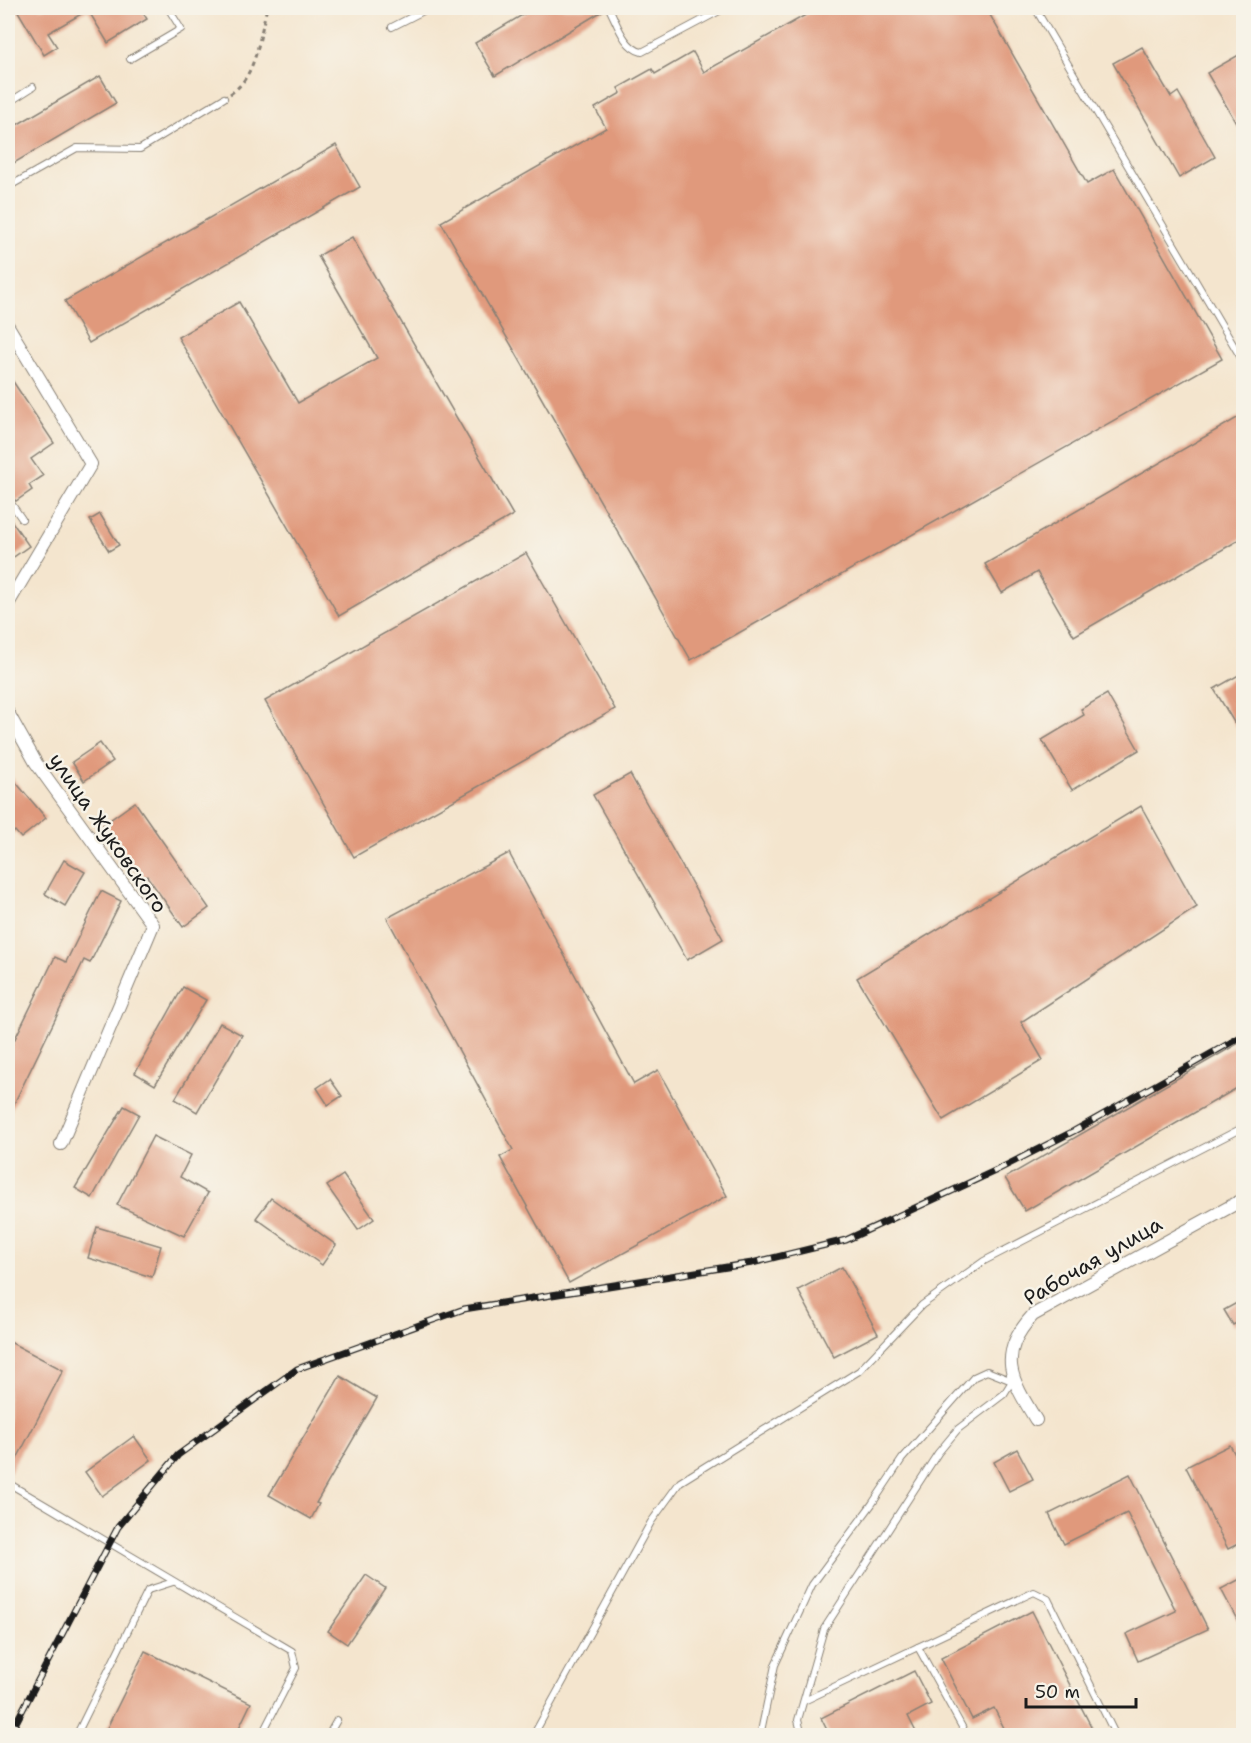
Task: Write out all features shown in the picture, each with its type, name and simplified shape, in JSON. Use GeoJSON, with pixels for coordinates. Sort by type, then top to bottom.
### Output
{"type":"FeatureCollection","features":[{"type":"Feature","properties":{"kind":"street"},"geometry":{"type":"LineString","coordinates":[[8,326],[91,464],[8,604]]}},
{"type":"Feature","properties":{"kind":"street","name":"улица Жуковского"},"geometry":{"type":"LineString","coordinates":[[8,712],[36,763],[153,925],[61,1144]]}},
{"type":"Feature","properties":{"kind":"street","name":"Рабочая улица"},"geometry":{"type":"LineString","coordinates":[[1036,1420],[1012,1381],[1011,1351],[1023,1326],[1033,1315],[1244,1199]]}},
{"type":"Feature","properties":{"kind":"lane"},"geometry":{"type":"LineString","coordinates":[[130,59],[182,29],[168,8]]}},
{"type":"Feature","properties":{"kind":"lane"},"geometry":{"type":"LineString","coordinates":[[392,27],[429,8]]}},
{"type":"Feature","properties":{"kind":"lane"},"geometry":{"type":"LineString","coordinates":[[609,8],[624,37],[634,50],[642,52],[725,8]]}},
{"type":"Feature","properties":{"kind":"lane"},"geometry":{"type":"LineString","coordinates":[[1035,8],[1244,363]]}},
{"type":"Feature","properties":{"kind":"lane"},"geometry":{"type":"LineString","coordinates":[[8,102],[33,87]]}},
{"type":"Feature","properties":{"kind":"lane"},"geometry":{"type":"LineString","coordinates":[[8,187],[77,148],[140,149],[224,98]]}},
{"type":"Feature","properties":{"kind":"lane"},"geometry":{"type":"LineString","coordinates":[[8,498],[22,519]]}},
{"type":"Feature","properties":{"kind":"lane"},"geometry":{"type":"LineString","coordinates":[[533,1736],[651,1522],[680,1482],[859,1371],[922,1305],[984,1261],[1244,1126]]}},
{"type":"Feature","properties":{"kind":"lane"},"geometry":{"type":"LineString","coordinates":[[760,1736],[776,1665],[812,1585],[902,1459],[948,1404],[975,1377],[987,1371],[1012,1381],[1004,1394],[958,1429],[938,1453],[824,1629],[798,1720],[802,1736]]}},
{"type":"Feature","properties":{"kind":"lane"},"geometry":{"type":"LineString","coordinates":[[8,1483],[292,1652],[296,1668],[261,1736]]}},
{"type":"Feature","properties":{"kind":"lane"},"geometry":{"type":"LineString","coordinates":[[76,1736],[148,1590],[173,1582]]}},
{"type":"Feature","properties":{"kind":"lane"},"geometry":{"type":"LineString","coordinates":[[804,1701],[1034,1592],[1048,1599],[1116,1736]]}},
{"type":"Feature","properties":{"kind":"lane"},"geometry":{"type":"LineString","coordinates":[[918,1647],[967,1736]]}},
{"type":"Feature","properties":{"kind":"lane"},"geometry":{"type":"LineString","coordinates":[[328,1736],[337,1720]]}},
{"type":"Feature","properties":{"kind":"path"},"geometry":{"type":"LineString","coordinates":[[224,98],[241,86],[250,72],[267,8]]}},
{"type":"Feature","properties":{"kind":"building"},"geometry":{"type":"Polygon","coordinates":[[[16,8],[140,8],[147,19],[108,43],[88,10],[48,33],[57,47],[44,55],[16,8]]]}},
{"type":"Feature","properties":{"kind":"building"},"geometry":{"type":"Polygon","coordinates":[[[534,8],[604,8],[604,10],[495,76],[475,43],[534,8]]]}},
{"type":"Feature","properties":{"kind":"building"},"geometry":{"type":"Polygon","coordinates":[[[818,8],[986,8],[1087,184],[1114,169],[1222,359],[691,660],[441,222],[606,128],[595,108],[621,93],[618,88],[652,69],[655,74],[693,52],[704,72],[818,8]]]}},
{"type":"Feature","properties":{"kind":"building"},"geometry":{"type":"Polygon","coordinates":[[[1142,47],[1171,97],[1178,92],[1215,157],[1179,178],[1113,63],[1142,47]]]}},
{"type":"Feature","properties":{"kind":"building"},"geometry":{"type":"Polygon","coordinates":[[[1244,52],[1244,86],[1238,89],[1244,100],[1244,136],[1207,73],[1244,52]]]}},
{"type":"Feature","properties":{"kind":"building"},"geometry":{"type":"Polygon","coordinates":[[[100,76],[116,103],[14,163],[8,152],[8,130],[100,76]]]}},
{"type":"Feature","properties":{"kind":"building"},"geometry":{"type":"Polygon","coordinates":[[[336,145],[360,187],[89,343],[65,301],[336,145]]]}},
{"type":"Feature","properties":{"kind":"building"},"geometry":{"type":"Polygon","coordinates":[[[352,237],[513,515],[339,616],[178,337],[239,302],[298,403],[377,358],[318,256],[352,237]]]}},
{"type":"Feature","properties":{"kind":"building"},"geometry":{"type":"Polygon","coordinates":[[[8,374],[54,443],[31,459],[43,476],[29,485],[32,490],[16,501],[8,494],[8,374]]]}},
{"type":"Feature","properties":{"kind":"building"},"geometry":{"type":"Polygon","coordinates":[[[1244,414],[1244,537],[1074,636],[1037,572],[1002,593],[985,564],[1244,414]]]}},
{"type":"Feature","properties":{"kind":"building"},"geometry":{"type":"Polygon","coordinates":[[[100,514],[119,545],[109,551],[90,520],[100,514]]]}},
{"type":"Feature","properties":{"kind":"building"},"geometry":{"type":"Polygon","coordinates":[[[8,516],[29,546],[8,561],[8,516]]]}},
{"type":"Feature","properties":{"kind":"building"},"geometry":{"type":"Polygon","coordinates":[[[526,553],[615,709],[354,857],[265,701],[526,553]]]}},
{"type":"Feature","properties":{"kind":"building"},"geometry":{"type":"Polygon","coordinates":[[[1244,672],[1244,739],[1214,689],[1244,672]]]}},
{"type":"Feature","properties":{"kind":"building"},"geometry":{"type":"Polygon","coordinates":[[[1107,694],[1139,750],[1072,790],[1042,740],[1084,715],[1081,709],[1107,694]]]}},
{"type":"Feature","properties":{"kind":"building"},"geometry":{"type":"Polygon","coordinates":[[[100,743],[113,761],[84,781],[72,762],[100,743]]]}},
{"type":"Feature","properties":{"kind":"building"},"geometry":{"type":"Polygon","coordinates":[[[8,773],[46,818],[21,838],[15,831],[8,837],[8,773]]]}},
{"type":"Feature","properties":{"kind":"building"},"geometry":{"type":"Polygon","coordinates":[[[630,774],[723,939],[687,960],[593,795],[630,774]]]}},
{"type":"Feature","properties":{"kind":"building"},"geometry":{"type":"Polygon","coordinates":[[[135,802],[209,908],[183,927],[147,876],[142,880],[103,825],[135,802]]]}},
{"type":"Feature","properties":{"kind":"building"},"geometry":{"type":"Polygon","coordinates":[[[1141,806],[1197,907],[1021,1022],[1043,1060],[943,1120],[857,978],[1141,806]]]}},
{"type":"Feature","properties":{"kind":"building"},"geometry":{"type":"Polygon","coordinates":[[[509,853],[634,1084],[658,1070],[727,1196],[569,1283],[500,1157],[513,1150],[387,918],[509,853]]]}},
{"type":"Feature","properties":{"kind":"building"},"geometry":{"type":"Polygon","coordinates":[[[64,860],[85,872],[65,906],[45,894],[64,860]]]}},
{"type":"Feature","properties":{"kind":"building"},"geometry":{"type":"Polygon","coordinates":[[[101,891],[121,901],[90,963],[84,960],[8,1116],[8,1053],[55,957],[66,962],[101,891]]]}},
{"type":"Feature","properties":{"kind":"building"},"geometry":{"type":"Polygon","coordinates":[[[183,987],[206,1000],[155,1085],[135,1073],[183,987]]]}},
{"type":"Feature","properties":{"kind":"building"},"geometry":{"type":"Polygon","coordinates":[[[220,1023],[242,1035],[197,1112],[175,1099],[220,1023]]]}},
{"type":"Feature","properties":{"kind":"building"},"geometry":{"type":"Polygon","coordinates":[[[1244,1040],[1244,1084],[1025,1211],[1005,1178],[1244,1040]]]}},
{"type":"Feature","properties":{"kind":"building"},"geometry":{"type":"Polygon","coordinates":[[[330,1079],[342,1096],[328,1105],[317,1088],[330,1079]]]}},
{"type":"Feature","properties":{"kind":"building"},"geometry":{"type":"Polygon","coordinates":[[[124,1106],[139,1114],[92,1198],[75,1188],[124,1106]]]}},
{"type":"Feature","properties":{"kind":"building"},"geometry":{"type":"Polygon","coordinates":[[[153,1136],[191,1155],[180,1177],[208,1193],[184,1236],[117,1205],[153,1136]]]}},
{"type":"Feature","properties":{"kind":"building"},"geometry":{"type":"Polygon","coordinates":[[[343,1175],[374,1219],[358,1230],[327,1186],[343,1175]]]}},
{"type":"Feature","properties":{"kind":"building"},"geometry":{"type":"Polygon","coordinates":[[[271,1198],[336,1245],[322,1265],[256,1218],[271,1198]]]}},
{"type":"Feature","properties":{"kind":"building"},"geometry":{"type":"Polygon","coordinates":[[[97,1227],[161,1246],[152,1277],[88,1258],[97,1227]]]}},
{"type":"Feature","properties":{"kind":"building"},"geometry":{"type":"Polygon","coordinates":[[[842,1267],[878,1334],[834,1357],[798,1290],[842,1267]]]}},
{"type":"Feature","properties":{"kind":"building"},"geometry":{"type":"Polygon","coordinates":[[[1244,1299],[1244,1319],[1233,1325],[1224,1310],[1244,1299]]]}},
{"type":"Feature","properties":{"kind":"building"},"geometry":{"type":"Polygon","coordinates":[[[8,1341],[63,1370],[8,1476],[8,1341]]]}},
{"type":"Feature","properties":{"kind":"building"},"geometry":{"type":"Polygon","coordinates":[[[340,1376],[377,1398],[316,1503],[319,1504],[311,1519],[269,1495],[340,1376]]]}},
{"type":"Feature","properties":{"kind":"building"},"geometry":{"type":"Polygon","coordinates":[[[134,1436],[151,1460],[102,1496],[85,1472],[134,1436]]]}},
{"type":"Feature","properties":{"kind":"building"},"geometry":{"type":"Polygon","coordinates":[[[1230,1445],[1244,1472],[1244,1541],[1228,1549],[1186,1467],[1230,1445]]]}},
{"type":"Feature","properties":{"kind":"building"},"geometry":{"type":"Polygon","coordinates":[[[1017,1449],[1033,1479],[1009,1491],[994,1462],[1017,1449]]]}},
{"type":"Feature","properties":{"kind":"building"},"geometry":{"type":"Polygon","coordinates":[[[1130,1474],[1208,1629],[1138,1661],[1126,1634],[1176,1611],[1127,1513],[1064,1544],[1049,1514],[1130,1474]]]}},
{"type":"Feature","properties":{"kind":"building"},"geometry":{"type":"Polygon","coordinates":[[[366,1575],[385,1588],[347,1644],[328,1631],[366,1575]]]}},
{"type":"Feature","properties":{"kind":"building"},"geometry":{"type":"Polygon","coordinates":[[[1244,1577],[1244,1633],[1221,1589],[1244,1577]]]}},
{"type":"Feature","properties":{"kind":"building"},"geometry":{"type":"Polygon","coordinates":[[[1032,1611],[1096,1736],[1008,1736],[994,1708],[972,1719],[941,1658],[1032,1611]]]}},
{"type":"Feature","properties":{"kind":"building"},"geometry":{"type":"Polygon","coordinates":[[[145,1651],[251,1703],[235,1736],[103,1736],[145,1651]]]}},
{"type":"Feature","properties":{"kind":"building"},"geometry":{"type":"Polygon","coordinates":[[[914,1671],[931,1704],[908,1716],[918,1736],[830,1736],[821,1718],[914,1671]]]}},
{"type":"Feature","properties":{"kind":"railway"},"geometry":{"type":"LineString","coordinates":[[9,1736],[118,1527],[178,1455],[297,1369],[464,1309],[752,1263],[846,1240],[997,1170],[1074,1131],[1244,1035]]}}]}
